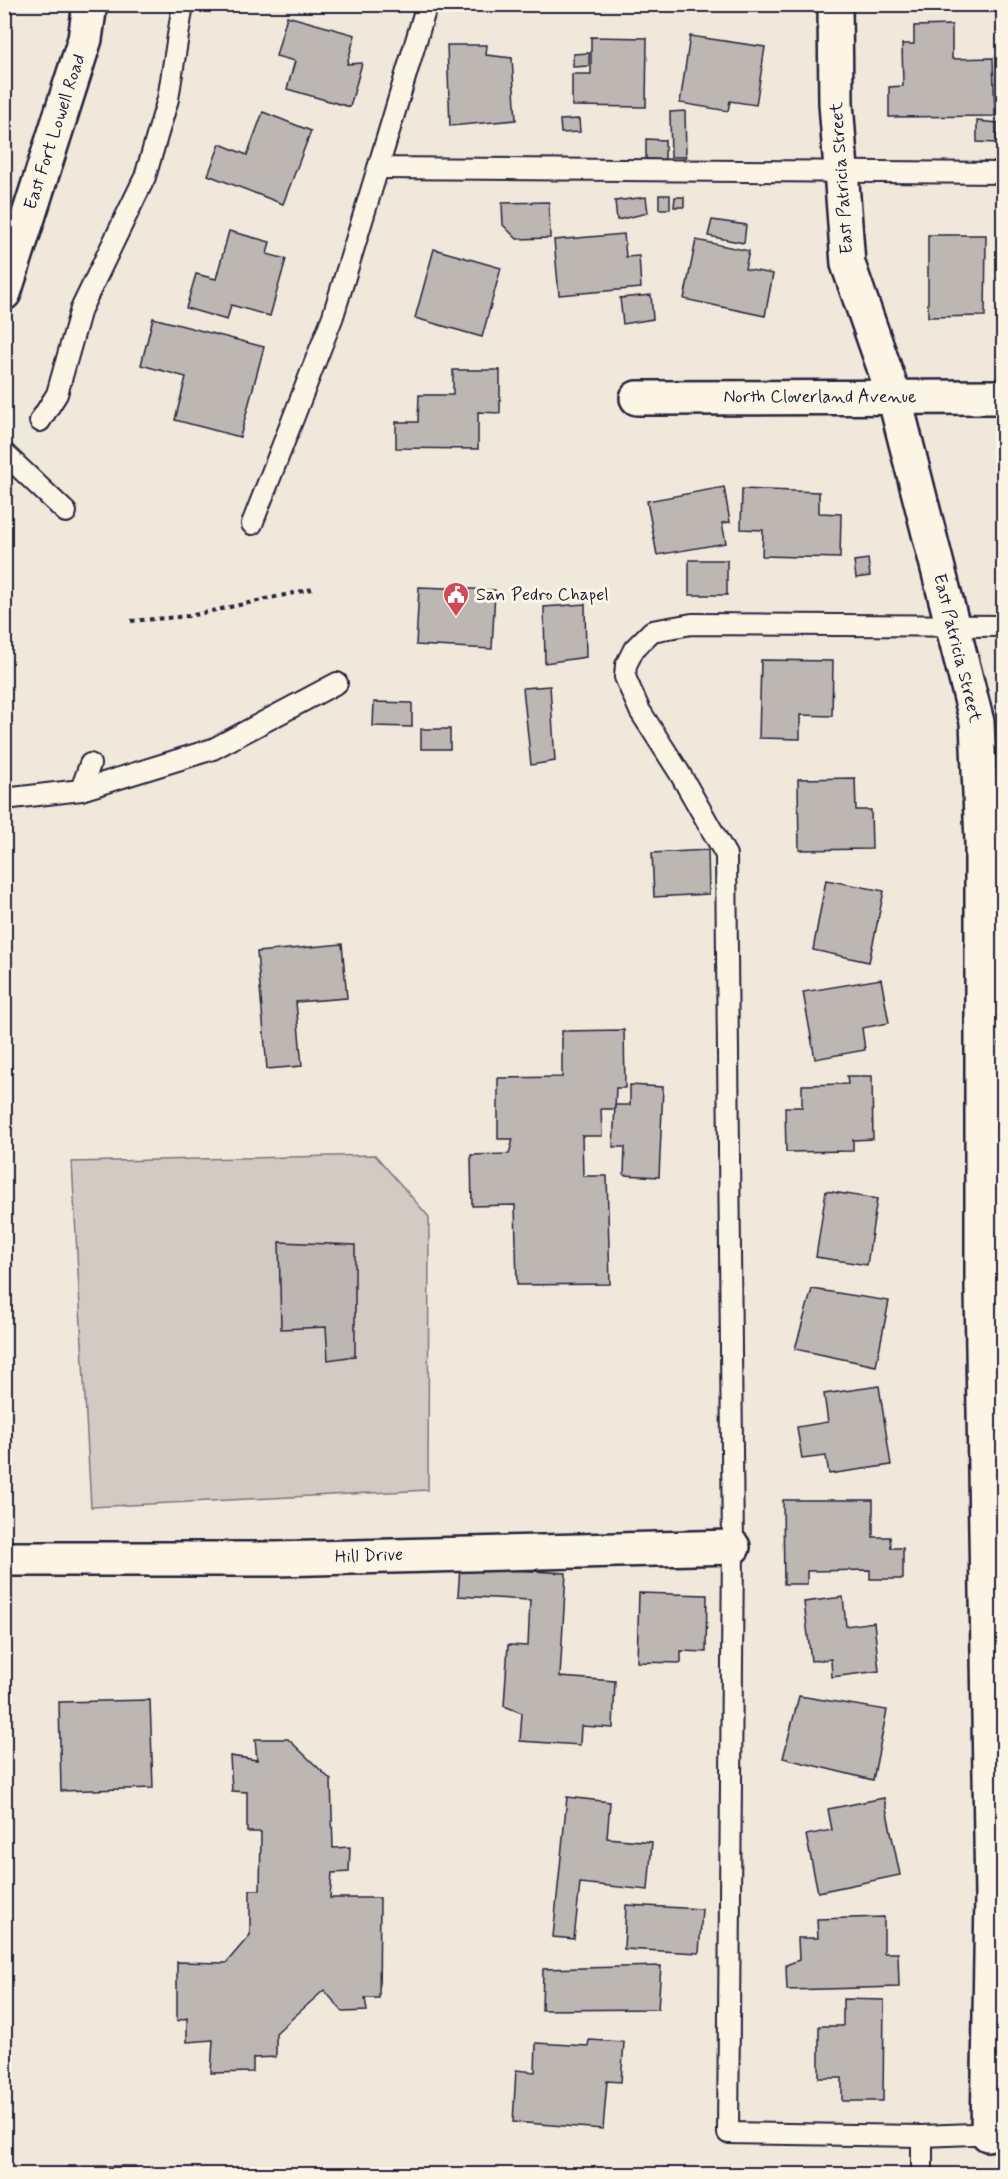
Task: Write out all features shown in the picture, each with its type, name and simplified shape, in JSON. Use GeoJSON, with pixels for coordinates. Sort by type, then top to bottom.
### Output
{"type":"FeatureCollection","features":[{"type":"Feature","properties":{"kind":"street","name":"East Fort Lowell Road"},"geometry":{"type":"LineString","coordinates":[[4,293],[85,39],[90,4]]}},
{"type":"Feature","properties":{"kind":"street","name":"East Patricia Street"},"geometry":{"type":"LineString","coordinates":[[835,4],[836,103],[849,264],[894,396],[977,722],[993,842],[993,1288],[998,1897],[996,2133]]}},
{"type":"Feature","properties":{"kind":"street","name":"North Cloverland Avenue"},"geometry":{"type":"LineString","coordinates":[[637,398],[1004,396]]}},
{"type":"Feature","properties":{"kind":"street","name":"Hill Drive"},"geometry":{"type":"LineString","coordinates":[[4,1559],[276,1559],[733,1547]]}},
{"type":"Feature","properties":{"kind":"lane"},"geometry":{"type":"LineString","coordinates":[[40,421],[57,394],[81,309],[145,177],[168,99],[183,4]]}},
{"type":"Feature","properties":{"kind":"lane"},"geometry":{"type":"LineString","coordinates":[[252,524],[333,315],[427,4]]}},
{"type":"Feature","properties":{"kind":"lane"},"geometry":{"type":"LineString","coordinates":[[378,168],[1004,173]]}},
{"type":"Feature","properties":{"kind":"lane"},"geometry":{"type":"LineString","coordinates":[[4,453],[66,512]]}},
{"type":"Feature","properties":{"kind":"lane"},"geometry":{"type":"LineString","coordinates":[[996,2133],[922,2136],[728,2133],[733,1547],[726,855],[679,772],[640,711],[625,677],[626,666],[634,649],[652,631],[692,624],[1004,626]]}},
{"type":"Feature","properties":{"kind":"lane"},"geometry":{"type":"LineString","coordinates":[[4,799],[81,790],[213,749],[337,683]]}},
{"type":"Feature","properties":{"kind":"lane"},"geometry":{"type":"LineString","coordinates":[[81,790],[90,764]]}},
{"type":"Feature","properties":{"kind":"lane"},"geometry":{"type":"LineString","coordinates":[[922,2136],[922,2175]]}},
{"type":"Feature","properties":{"kind":"path"},"geometry":{"type":"LineString","coordinates":[[130,621],[189,616],[312,589]]}},
{"type":"Feature","properties":{"kind":"shaded area"},"geometry":{"type":"Polygon","coordinates":[[[375,1155],[429,1217],[428,1490],[91,1507],[72,1162],[375,1155]]]}},
{"type":"Feature","properties":{"kind":"building"},"geometry":{"type":"Polygon","coordinates":[[[287,16],[355,35],[347,64],[362,63],[350,107],[287,89],[295,61],[276,56],[287,16]]]}},
{"type":"Feature","properties":{"kind":"building"},"geometry":{"type":"Polygon","coordinates":[[[952,25],[952,59],[993,58],[995,116],[889,117],[889,87],[903,86],[902,44],[914,44],[914,26],[952,25]]]}},
{"type":"Feature","properties":{"kind":"building"},"geometry":{"type":"Polygon","coordinates":[[[690,36],[765,47],[756,105],[730,101],[728,111],[680,103],[690,36]]]}},
{"type":"Feature","properties":{"kind":"building"},"geometry":{"type":"Polygon","coordinates":[[[591,37],[647,38],[646,107],[572,106],[572,74],[591,74],[591,37]]]}},
{"type":"Feature","properties":{"kind":"building"},"geometry":{"type":"Polygon","coordinates":[[[447,45],[487,45],[486,55],[512,58],[516,120],[450,126],[447,45]]]}},
{"type":"Feature","properties":{"kind":"building"},"geometry":{"type":"Polygon","coordinates":[[[589,53],[589,66],[573,67],[573,54],[589,53]]]}},
{"type":"Feature","properties":{"kind":"building"},"geometry":{"type":"Polygon","coordinates":[[[685,111],[686,157],[671,157],[670,112],[685,111]]]}},
{"type":"Feature","properties":{"kind":"building"},"geometry":{"type":"Polygon","coordinates":[[[263,112],[311,131],[283,204],[208,175],[220,144],[247,155],[263,112]]]}},
{"type":"Feature","properties":{"kind":"building"},"geometry":{"type":"Polygon","coordinates":[[[579,119],[580,132],[561,133],[560,120],[579,119]]]}},
{"type":"Feature","properties":{"kind":"building"},"geometry":{"type":"Polygon","coordinates":[[[977,121],[998,123],[996,143],[977,142],[977,121]]]}},
{"type":"Feature","properties":{"kind":"building"},"geometry":{"type":"Polygon","coordinates":[[[646,139],[665,140],[665,160],[646,159],[646,139]]]}},
{"type":"Feature","properties":{"kind":"building"},"geometry":{"type":"Polygon","coordinates":[[[659,195],[670,195],[670,209],[659,209],[659,195]]]}},
{"type":"Feature","properties":{"kind":"building"},"geometry":{"type":"Polygon","coordinates":[[[646,197],[648,213],[617,220],[615,201],[646,197]]]}},
{"type":"Feature","properties":{"kind":"building"},"geometry":{"type":"Polygon","coordinates":[[[675,197],[684,197],[684,207],[674,207],[675,197]]]}},
{"type":"Feature","properties":{"kind":"building"},"geometry":{"type":"Polygon","coordinates":[[[549,202],[550,238],[517,239],[503,225],[502,203],[549,202]]]}},
{"type":"Feature","properties":{"kind":"building"},"geometry":{"type":"Polygon","coordinates":[[[712,220],[746,225],[744,243],[708,236],[712,220]]]}},
{"type":"Feature","properties":{"kind":"building"},"geometry":{"type":"Polygon","coordinates":[[[229,231],[270,242],[267,254],[286,259],[270,316],[231,305],[227,320],[186,308],[196,274],[216,279],[229,231]]]}},
{"type":"Feature","properties":{"kind":"building"},"geometry":{"type":"Polygon","coordinates":[[[624,234],[626,257],[639,256],[641,288],[559,295],[554,240],[624,234]]]}},
{"type":"Feature","properties":{"kind":"building"},"geometry":{"type":"Polygon","coordinates":[[[928,235],[986,235],[985,316],[928,317],[928,235]]]}},
{"type":"Feature","properties":{"kind":"building"},"geometry":{"type":"Polygon","coordinates":[[[696,240],[749,251],[745,269],[773,274],[765,316],[684,299],[696,240]]]}},
{"type":"Feature","properties":{"kind":"building"},"geometry":{"type":"Polygon","coordinates":[[[434,249],[501,268],[482,337],[415,318],[434,249]]]}},
{"type":"Feature","properties":{"kind":"building"},"geometry":{"type":"Polygon","coordinates":[[[651,295],[653,319],[623,324],[620,298],[651,295]]]}},
{"type":"Feature","properties":{"kind":"building"},"geometry":{"type":"Polygon","coordinates":[[[153,318],[264,347],[240,437],[175,420],[186,377],[141,365],[153,318]]]}},
{"type":"Feature","properties":{"kind":"building"},"geometry":{"type":"Polygon","coordinates":[[[453,370],[500,370],[500,413],[478,412],[478,449],[396,448],[396,422],[418,422],[419,395],[453,395],[453,370]]]}},
{"type":"Feature","properties":{"kind":"building"},"geometry":{"type":"Polygon","coordinates":[[[724,487],[730,522],[722,523],[726,543],[657,555],[647,501],[724,487]]]}},
{"type":"Feature","properties":{"kind":"building"},"geometry":{"type":"Polygon","coordinates":[[[742,489],[819,492],[819,513],[841,514],[840,558],[762,556],[763,530],[741,529],[742,489]]]}},
{"type":"Feature","properties":{"kind":"building"},"geometry":{"type":"Polygon","coordinates":[[[868,559],[870,576],[856,578],[854,561],[868,559]]]}},
{"type":"Feature","properties":{"kind":"building"},"geometry":{"type":"Polygon","coordinates":[[[689,560],[727,560],[727,595],[689,595],[689,560]]]}},
{"type":"Feature","properties":{"kind":"building","name":"San Pedro Chapel"},"geometry":{"type":"Polygon","coordinates":[[[419,587],[495,590],[492,649],[416,645],[419,587]]]}},
{"type":"Feature","properties":{"kind":"building"},"geometry":{"type":"Polygon","coordinates":[[[585,604],[586,657],[545,663],[544,607],[585,604]]]}},
{"type":"Feature","properties":{"kind":"building"},"geometry":{"type":"Polygon","coordinates":[[[761,660],[833,661],[832,716],[800,715],[800,739],[759,738],[761,660]]]}},
{"type":"Feature","properties":{"kind":"building"},"geometry":{"type":"Polygon","coordinates":[[[550,686],[555,761],[531,765],[523,688],[550,686]]]}},
{"type":"Feature","properties":{"kind":"building"},"geometry":{"type":"Polygon","coordinates":[[[374,702],[412,703],[412,727],[373,726],[374,702]]]}},
{"type":"Feature","properties":{"kind":"building"},"geometry":{"type":"Polygon","coordinates":[[[421,729],[450,729],[450,749],[421,749],[421,729]]]}},
{"type":"Feature","properties":{"kind":"building"},"geometry":{"type":"Polygon","coordinates":[[[855,778],[856,810],[871,810],[872,849],[799,850],[798,779],[855,778]]]}},
{"type":"Feature","properties":{"kind":"building"},"geometry":{"type":"Polygon","coordinates":[[[708,850],[709,894],[654,897],[652,853],[708,850]]]}},
{"type":"Feature","properties":{"kind":"building"},"geometry":{"type":"Polygon","coordinates":[[[826,880],[884,891],[869,962],[813,950],[826,880]]]}},
{"type":"Feature","properties":{"kind":"building"},"geometry":{"type":"Polygon","coordinates":[[[342,944],[347,998],[296,1002],[302,1066],[267,1069],[257,952],[342,944]]]}},
{"type":"Feature","properties":{"kind":"building"},"geometry":{"type":"Polygon","coordinates":[[[881,979],[889,1023],[862,1028],[865,1050],[815,1059],[803,992],[881,979]]]}},
{"type":"Feature","properties":{"kind":"building"},"geometry":{"type":"Polygon","coordinates":[[[624,1030],[625,1088],[616,1088],[615,1109],[601,1109],[602,1136],[582,1136],[583,1176],[607,1176],[610,1284],[517,1285],[515,1205],[472,1206],[471,1155],[509,1154],[513,1139],[498,1139],[498,1078],[562,1077],[562,1031],[624,1030]]]}},
{"type":"Feature","properties":{"kind":"building"},"geometry":{"type":"Polygon","coordinates":[[[847,1076],[872,1076],[873,1139],[853,1140],[853,1151],[786,1152],[785,1107],[802,1107],[802,1085],[848,1084],[847,1076]]]}},
{"type":"Feature","properties":{"kind":"building"},"geometry":{"type":"Polygon","coordinates":[[[630,1085],[663,1087],[659,1177],[624,1175],[625,1147],[613,1147],[615,1105],[630,1105],[630,1085]]]}},
{"type":"Feature","properties":{"kind":"building"},"geometry":{"type":"Polygon","coordinates":[[[826,1191],[877,1199],[867,1265],[816,1257],[826,1191]]]}},
{"type":"Feature","properties":{"kind":"building"},"geometry":{"type":"Polygon","coordinates":[[[279,1242],[355,1245],[355,1356],[328,1360],[326,1327],[281,1329],[279,1242]]]}},
{"type":"Feature","properties":{"kind":"building"},"geometry":{"type":"Polygon","coordinates":[[[812,1289],[889,1301],[876,1366],[795,1349],[812,1289]]]}},
{"type":"Feature","properties":{"kind":"building"},"geometry":{"type":"Polygon","coordinates":[[[879,1386],[891,1465],[829,1474],[826,1456],[802,1459],[797,1427],[828,1422],[824,1394],[879,1386]]]}},
{"type":"Feature","properties":{"kind":"building"},"geometry":{"type":"Polygon","coordinates":[[[783,1500],[873,1500],[873,1537],[890,1537],[891,1548],[903,1548],[903,1579],[870,1579],[870,1570],[807,1571],[807,1584],[784,1584],[783,1500]]]}},
{"type":"Feature","properties":{"kind":"building"},"geometry":{"type":"Polygon","coordinates":[[[460,1567],[566,1573],[560,1677],[615,1681],[613,1728],[581,1726],[580,1745],[520,1741],[522,1713],[504,1706],[508,1645],[528,1646],[530,1600],[458,1596],[460,1567]]]}},
{"type":"Feature","properties":{"kind":"building"},"geometry":{"type":"Polygon","coordinates":[[[639,1593],[707,1595],[706,1652],[681,1651],[681,1663],[637,1662],[639,1593]]]}},
{"type":"Feature","properties":{"kind":"building"},"geometry":{"type":"Polygon","coordinates":[[[843,1597],[846,1626],[874,1622],[879,1671],[832,1677],[831,1659],[811,1661],[804,1602],[843,1597]]]}},
{"type":"Feature","properties":{"kind":"building"},"geometry":{"type":"Polygon","coordinates":[[[799,1696],[887,1710],[873,1780],[783,1758],[799,1696]]]}},
{"type":"Feature","properties":{"kind":"building"},"geometry":{"type":"Polygon","coordinates":[[[150,1700],[153,1788],[61,1791],[59,1702],[150,1700]]]}},
{"type":"Feature","properties":{"kind":"building"},"geometry":{"type":"Polygon","coordinates":[[[255,1739],[288,1739],[331,1780],[333,1848],[350,1847],[349,1872],[332,1873],[330,1898],[380,1898],[379,1998],[365,1998],[367,2011],[343,2012],[324,1990],[276,2033],[276,2057],[253,2058],[253,2072],[211,2073],[213,2040],[187,2042],[187,2018],[177,2021],[177,1962],[226,1963],[250,1935],[250,1890],[260,1890],[261,1832],[247,1832],[247,1792],[232,1791],[230,1756],[257,1760],[255,1739]]]}},
{"type":"Feature","properties":{"kind":"building"},"geometry":{"type":"Polygon","coordinates":[[[567,1797],[610,1802],[607,1838],[652,1842],[648,1890],[580,1883],[574,1939],[553,1937],[567,1797]]]}},
{"type":"Feature","properties":{"kind":"building"},"geometry":{"type":"Polygon","coordinates":[[[884,1798],[900,1875],[818,1892],[806,1835],[832,1830],[828,1809],[884,1798]]]}},
{"type":"Feature","properties":{"kind":"building"},"geometry":{"type":"Polygon","coordinates":[[[626,1905],[702,1909],[699,1953],[624,1949],[626,1905]]]}},
{"type":"Feature","properties":{"kind":"building"},"geometry":{"type":"Polygon","coordinates":[[[884,1917],[884,1953],[898,1953],[899,1987],[787,1990],[786,1965],[799,1960],[798,1938],[818,1938],[817,1919],[884,1917]]]}},
{"type":"Feature","properties":{"kind":"building"},"geometry":{"type":"Polygon","coordinates":[[[661,1966],[658,2009],[542,2010],[543,1969],[661,1966]]]}},
{"type":"Feature","properties":{"kind":"building"},"geometry":{"type":"Polygon","coordinates":[[[843,1999],[884,2000],[883,2101],[842,2101],[842,2078],[819,2078],[819,2026],[843,2026],[843,1999]]]}},
{"type":"Feature","properties":{"kind":"building"},"geometry":{"type":"Polygon","coordinates":[[[589,2040],[624,2042],[621,2082],[607,2081],[603,2129],[513,2122],[516,2070],[535,2072],[536,2043],[588,2046],[589,2040]]]}},
{"type":"Feature","properties":{"kind":"building"},"geometry":{"type":"Polygon","coordinates":[[[68,2166],[135,2166],[135,2174],[68,2174],[68,2166]]]}},
{"type":"Feature","properties":{"kind":"place","name":"San Pedro Chapel"},"geometry":{"type":"Point","coordinates":[456,618]}}]}
